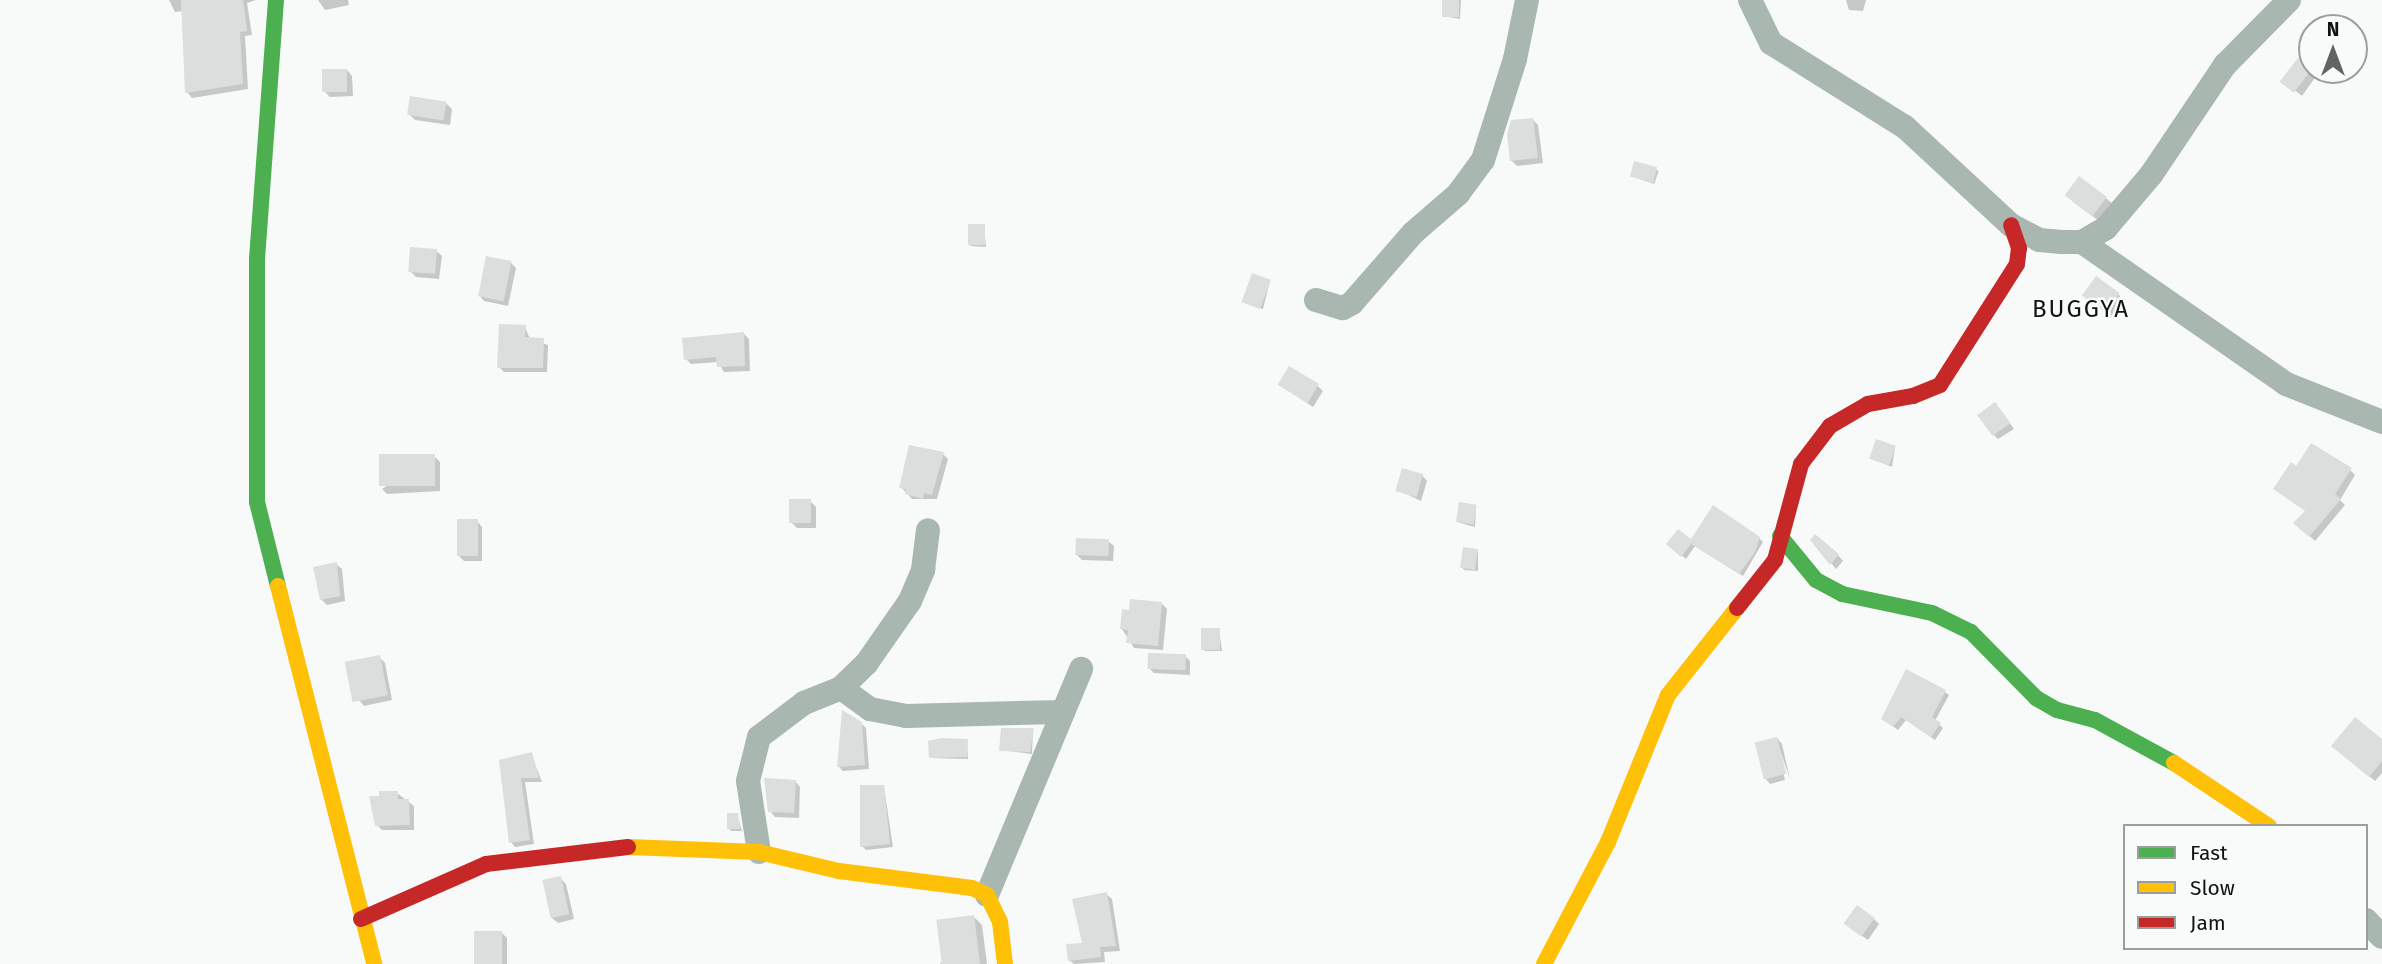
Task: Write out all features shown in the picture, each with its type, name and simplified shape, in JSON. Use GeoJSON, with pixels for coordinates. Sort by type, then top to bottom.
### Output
{"type":"FeatureCollection","features":[{"type":"Feature","properties":{"kind":"street"},"geometry":{"type":"LineString","coordinates":[[276,0],[257,259],[257,502],[374,964]]}},
{"type":"Feature","properties":{"kind":"street"},"geometry":{"type":"LineString","coordinates":[[1316,300],[1343,308],[1352,303],[1413,233],[1458,194],[1483,160],[1515,59],[1527,0]]}},
{"type":"Feature","properties":{"kind":"street"},"geometry":{"type":"LineString","coordinates":[[1750,0],[1771,43],[1905,127],[2011,225],[2039,240],[2082,242],[2286,384],[2382,422]]}},
{"type":"Feature","properties":{"kind":"street"},"geometry":{"type":"LineString","coordinates":[[2082,242],[2106,228],[2142,186],[2225,65],[2288,0]]}},
{"type":"Feature","properties":{"kind":"street"},"geometry":{"type":"LineString","coordinates":[[1545,964],[1608,842],[1668,695],[1775,560],[1801,464],[1830,426],[1868,404],[1913,396],[1940,385],[2017,264],[2019,248],[2011,225]]}},
{"type":"Feature","properties":{"kind":"street"},"geometry":{"type":"LineString","coordinates":[[758,852],[748,781],[759,737],[804,704],[841,688],[866,664],[910,601],[922,570],[928,530]]}},
{"type":"Feature","properties":{"kind":"street"},"geometry":{"type":"LineString","coordinates":[[1780,536],[1816,580],[1842,594],[1932,613],[1971,632],[2036,698],[2057,710],[2095,720],[2209,783],[2266,824]]}},
{"type":"Feature","properties":{"kind":"street"},"geometry":{"type":"LineString","coordinates":[[987,895],[1081,669]]}},
{"type":"Feature","properties":{"kind":"street"},"geometry":{"type":"LineString","coordinates":[[841,688],[870,709],[906,716],[1063,712]]}},
{"type":"Feature","properties":{"kind":"street"},"geometry":{"type":"LineString","coordinates":[[361,919],[486,864],[524,862],[572,850],[639,846],[758,852],[839,871],[972,888],[987,895],[1000,922],[1005,964]]}},
{"type":"Feature","properties":{"kind":"street"},"geometry":{"type":"LineString","coordinates":[[2368,922],[2382,937]]}},
{"type":"Feature","properties":{"kind":"building"},"geometry":{"type":"Polygon","coordinates":[[[181,0],[243,0],[247,31],[240,32],[243,84],[185,93],[181,0]]]}},
{"type":"Feature","properties":{"kind":"building"},"geometry":{"type":"Polygon","coordinates":[[[1442,0],[1459,0],[1459,17],[1442,17],[1442,0]]]}},
{"type":"Feature","properties":{"kind":"building"},"geometry":{"type":"Polygon","coordinates":[[[2298,58],[2298,84],[2301,84],[2294,93],[2280,82],[2298,58]]]}},
{"type":"Feature","properties":{"kind":"building"},"geometry":{"type":"Polygon","coordinates":[[[322,69],[347,69],[347,92],[322,92],[322,69]]]}},
{"type":"Feature","properties":{"kind":"building"},"geometry":{"type":"Polygon","coordinates":[[[410,96],[447,102],[444,121],[407,115],[410,96]]]}},
{"type":"Feature","properties":{"kind":"building"},"geometry":{"type":"Polygon","coordinates":[[[1533,118],[1538,158],[1510,161],[1507,134],[1511,120],[1533,118]]]}},
{"type":"Feature","properties":{"kind":"building"},"geometry":{"type":"Polygon","coordinates":[[[1634,161],[1657,167],[1653,183],[1630,176],[1634,161]]]}},
{"type":"Feature","properties":{"kind":"building"},"geometry":{"type":"Polygon","coordinates":[[[2079,176],[2107,197],[2093,216],[2065,195],[2079,176]]]}},
{"type":"Feature","properties":{"kind":"building"},"geometry":{"type":"Polygon","coordinates":[[[968,224],[985,224],[985,245],[968,245],[968,224]]]}},
{"type":"Feature","properties":{"kind":"building"},"geometry":{"type":"Polygon","coordinates":[[[410,247],[437,249],[435,274],[408,272],[410,247]]]}},
{"type":"Feature","properties":{"kind":"building"},"geometry":{"type":"Polygon","coordinates":[[[486,256],[512,261],[504,301],[478,296],[486,256]]]}},
{"type":"Feature","properties":{"kind":"building"},"geometry":{"type":"Polygon","coordinates":[[[1252,273],[1271,280],[1260,309],[1241,302],[1252,273]]]}},
{"type":"Feature","properties":{"kind":"building"},"geometry":{"type":"Polygon","coordinates":[[[2096,276],[2119,293],[2105,312],[2082,295],[2096,276]]]}},
{"type":"Feature","properties":{"kind":"building"},"geometry":{"type":"Polygon","coordinates":[[[499,324],[526,325],[525,337],[544,338],[543,368],[497,368],[499,324]]]}},
{"type":"Feature","properties":{"kind":"building"},"geometry":{"type":"Polygon","coordinates":[[[744,332],[745,366],[717,367],[716,357],[684,360],[682,338],[744,332]]]}},
{"type":"Feature","properties":{"kind":"building"},"geometry":{"type":"Polygon","coordinates":[[[1289,366],[1319,384],[1308,403],[1278,385],[1289,366]]]}},
{"type":"Feature","properties":{"kind":"building"},"geometry":{"type":"Polygon","coordinates":[[[1995,402],[2010,423],[1992,436],[1977,415],[1995,402]]]}},
{"type":"Feature","properties":{"kind":"building"},"geometry":{"type":"Polygon","coordinates":[[[1876,439],[1896,446],[1889,466],[1869,459],[1876,439]]]}},
{"type":"Feature","properties":{"kind":"building"},"geometry":{"type":"Polygon","coordinates":[[[2311,443],[2352,468],[2335,494],[2341,499],[2309,537],[2293,523],[2305,511],[2273,489],[2291,462],[2296,466],[2311,443]]]}},
{"type":"Feature","properties":{"kind":"building"},"geometry":{"type":"Polygon","coordinates":[[[909,445],[944,452],[932,495],[924,493],[923,499],[905,494],[906,489],[899,488],[909,445]]]}},
{"type":"Feature","properties":{"kind":"building"},"geometry":{"type":"Polygon","coordinates":[[[379,454],[435,454],[435,486],[379,486],[379,454]]]}},
{"type":"Feature","properties":{"kind":"building"},"geometry":{"type":"Polygon","coordinates":[[[1402,468],[1423,474],[1417,497],[1395,491],[1402,468]]]}},
{"type":"Feature","properties":{"kind":"building"},"geometry":{"type":"Polygon","coordinates":[[[789,499],[811,499],[811,523],[789,523],[789,499]]]}},
{"type":"Feature","properties":{"kind":"building"},"geometry":{"type":"Polygon","coordinates":[[[1459,502],[1477,505],[1474,525],[1456,522],[1459,502]]]}},
{"type":"Feature","properties":{"kind":"building"},"geometry":{"type":"Polygon","coordinates":[[[1713,505],[1760,537],[1755,552],[1739,574],[1691,544],[1681,557],[1666,544],[1678,529],[1691,539],[1713,505]]]}},
{"type":"Feature","properties":{"kind":"building"},"geometry":{"type":"Polygon","coordinates":[[[457,519],[478,519],[478,556],[457,556],[457,519]]]}},
{"type":"Feature","properties":{"kind":"building"},"geometry":{"type":"Polygon","coordinates":[[[1815,534],[1839,554],[1830,565],[1810,540],[1815,534]]]}},
{"type":"Feature","properties":{"kind":"building"},"geometry":{"type":"Polygon","coordinates":[[[1076,538],[1109,539],[1108,556],[1075,555],[1076,538]]]}},
{"type":"Feature","properties":{"kind":"building"},"geometry":{"type":"Polygon","coordinates":[[[1463,547],[1478,549],[1475,570],[1460,568],[1463,547]]]}},
{"type":"Feature","properties":{"kind":"building"},"geometry":{"type":"Polygon","coordinates":[[[337,562],[340,596],[320,600],[313,567],[337,562]]]}},
{"type":"Feature","properties":{"kind":"building"},"geometry":{"type":"Polygon","coordinates":[[[1130,599],[1162,602],[1158,646],[1126,643],[1128,630],[1120,629],[1122,609],[1129,610],[1130,599]]]}},
{"type":"Feature","properties":{"kind":"building"},"geometry":{"type":"Polygon","coordinates":[[[1201,628],[1220,628],[1220,650],[1201,650],[1201,628]]]}},
{"type":"Feature","properties":{"kind":"building"},"geometry":{"type":"Polygon","coordinates":[[[1148,653],[1186,654],[1185,670],[1147,669],[1148,653]]]}},
{"type":"Feature","properties":{"kind":"building"},"geometry":{"type":"Polygon","coordinates":[[[380,655],[388,695],[352,702],[345,662],[380,655]]]}},
{"type":"Feature","properties":{"kind":"building"},"geometry":{"type":"Polygon","coordinates":[[[1906,669],[1946,690],[1932,717],[1941,723],[1931,737],[1901,717],[1893,727],[1881,719],[1906,669]]]}},
{"type":"Feature","properties":{"kind":"building"},"geometry":{"type":"Polygon","coordinates":[[[842,710],[862,722],[865,765],[837,767],[842,710]]]}},
{"type":"Feature","properties":{"kind":"building"},"geometry":{"type":"Polygon","coordinates":[[[2355,717],[2382,739],[2382,761],[2369,777],[2331,746],[2355,717]]]}},
{"type":"Feature","properties":{"kind":"building"},"geometry":{"type":"Polygon","coordinates":[[[1001,728],[1034,728],[1030,752],[999,751],[1001,728]]]}},
{"type":"Feature","properties":{"kind":"building"},"geometry":{"type":"Polygon","coordinates":[[[1777,737],[1786,774],[1764,779],[1755,743],[1777,737]]]}},
{"type":"Feature","properties":{"kind":"building"},"geometry":{"type":"Polygon","coordinates":[[[942,738],[968,739],[967,757],[929,758],[928,741],[942,738]]]}},
{"type":"Feature","properties":{"kind":"building"},"geometry":{"type":"Polygon","coordinates":[[[532,752],[539,778],[521,778],[530,840],[509,843],[499,760],[532,752]]]}},
{"type":"Feature","properties":{"kind":"building"},"geometry":{"type":"Polygon","coordinates":[[[764,778],[796,780],[794,813],[768,812],[764,778]]]}},
{"type":"Feature","properties":{"kind":"building"},"geometry":{"type":"Polygon","coordinates":[[[860,785],[884,785],[890,844],[860,847],[860,785]]]}},
{"type":"Feature","properties":{"kind":"building"},"geometry":{"type":"Polygon","coordinates":[[[379,791],[398,791],[398,799],[409,799],[410,825],[375,826],[369,796],[379,796],[379,791]]]}},
{"type":"Feature","properties":{"kind":"building"},"geometry":{"type":"Polygon","coordinates":[[[727,813],[738,813],[740,829],[727,829],[727,813]]]}},
{"type":"Feature","properties":{"kind":"building"},"geometry":{"type":"Polygon","coordinates":[[[561,876],[569,914],[551,918],[542,880],[561,876]]]}},
{"type":"Feature","properties":{"kind":"building"},"geometry":{"type":"Polygon","coordinates":[[[1107,892],[1116,946],[1100,947],[1101,957],[1068,961],[1066,944],[1082,943],[1072,899],[1107,892]]]}},
{"type":"Feature","properties":{"kind":"building"},"geometry":{"type":"Polygon","coordinates":[[[1857,905],[1875,918],[1861,937],[1843,924],[1857,905]]]}},
{"type":"Feature","properties":{"kind":"building"},"geometry":{"type":"Polygon","coordinates":[[[974,915],[980,964],[942,964],[936,920],[974,915]]]}},
{"type":"Feature","properties":{"kind":"building"},"geometry":{"type":"Polygon","coordinates":[[[474,931],[502,931],[502,964],[474,964],[474,931]]]}},
{"type":"Feature","properties":{"kind":"traffic: fast"},"geometry":{"type":"LineString","coordinates":[[276,0],[257,259],[257,502],[278,586]]}},
{"type":"Feature","properties":{"kind":"traffic: fast"},"geometry":{"type":"LineString","coordinates":[[1780,536],[1816,580],[1842,594],[1932,613],[1971,632],[2036,698],[2057,710],[2095,720],[2174,763]]}},
{"type":"Feature","properties":{"kind":"traffic: slow"},"geometry":{"type":"LineString","coordinates":[[278,586],[374,964]]}},
{"type":"Feature","properties":{"kind":"traffic: slow"},"geometry":{"type":"LineString","coordinates":[[1544,964],[1608,842],[1668,695],[1737,608]]}},
{"type":"Feature","properties":{"kind":"traffic: slow"},"geometry":{"type":"LineString","coordinates":[[2174,763],[2266,824]]}},
{"type":"Feature","properties":{"kind":"traffic: slow"},"geometry":{"type":"LineString","coordinates":[[628,847],[759,852],[839,871],[972,888],[987,895],[1000,922],[1005,964]]}},
{"type":"Feature","properties":{"kind":"traffic: jam"},"geometry":{"type":"LineString","coordinates":[[1737,608],[1775,560],[1801,464],[1830,426],[1868,404],[1913,396],[1940,385],[2017,264],[2019,248],[2011,225]]}},
{"type":"Feature","properties":{"kind":"traffic: jam"},"geometry":{"type":"LineString","coordinates":[[361,919],[486,864],[628,847]]}},
{"type":"Feature","properties":{"kind":"district","name":"BUGGYA"},"geometry":{"type":"Point","coordinates":[2081,310]}}]}
